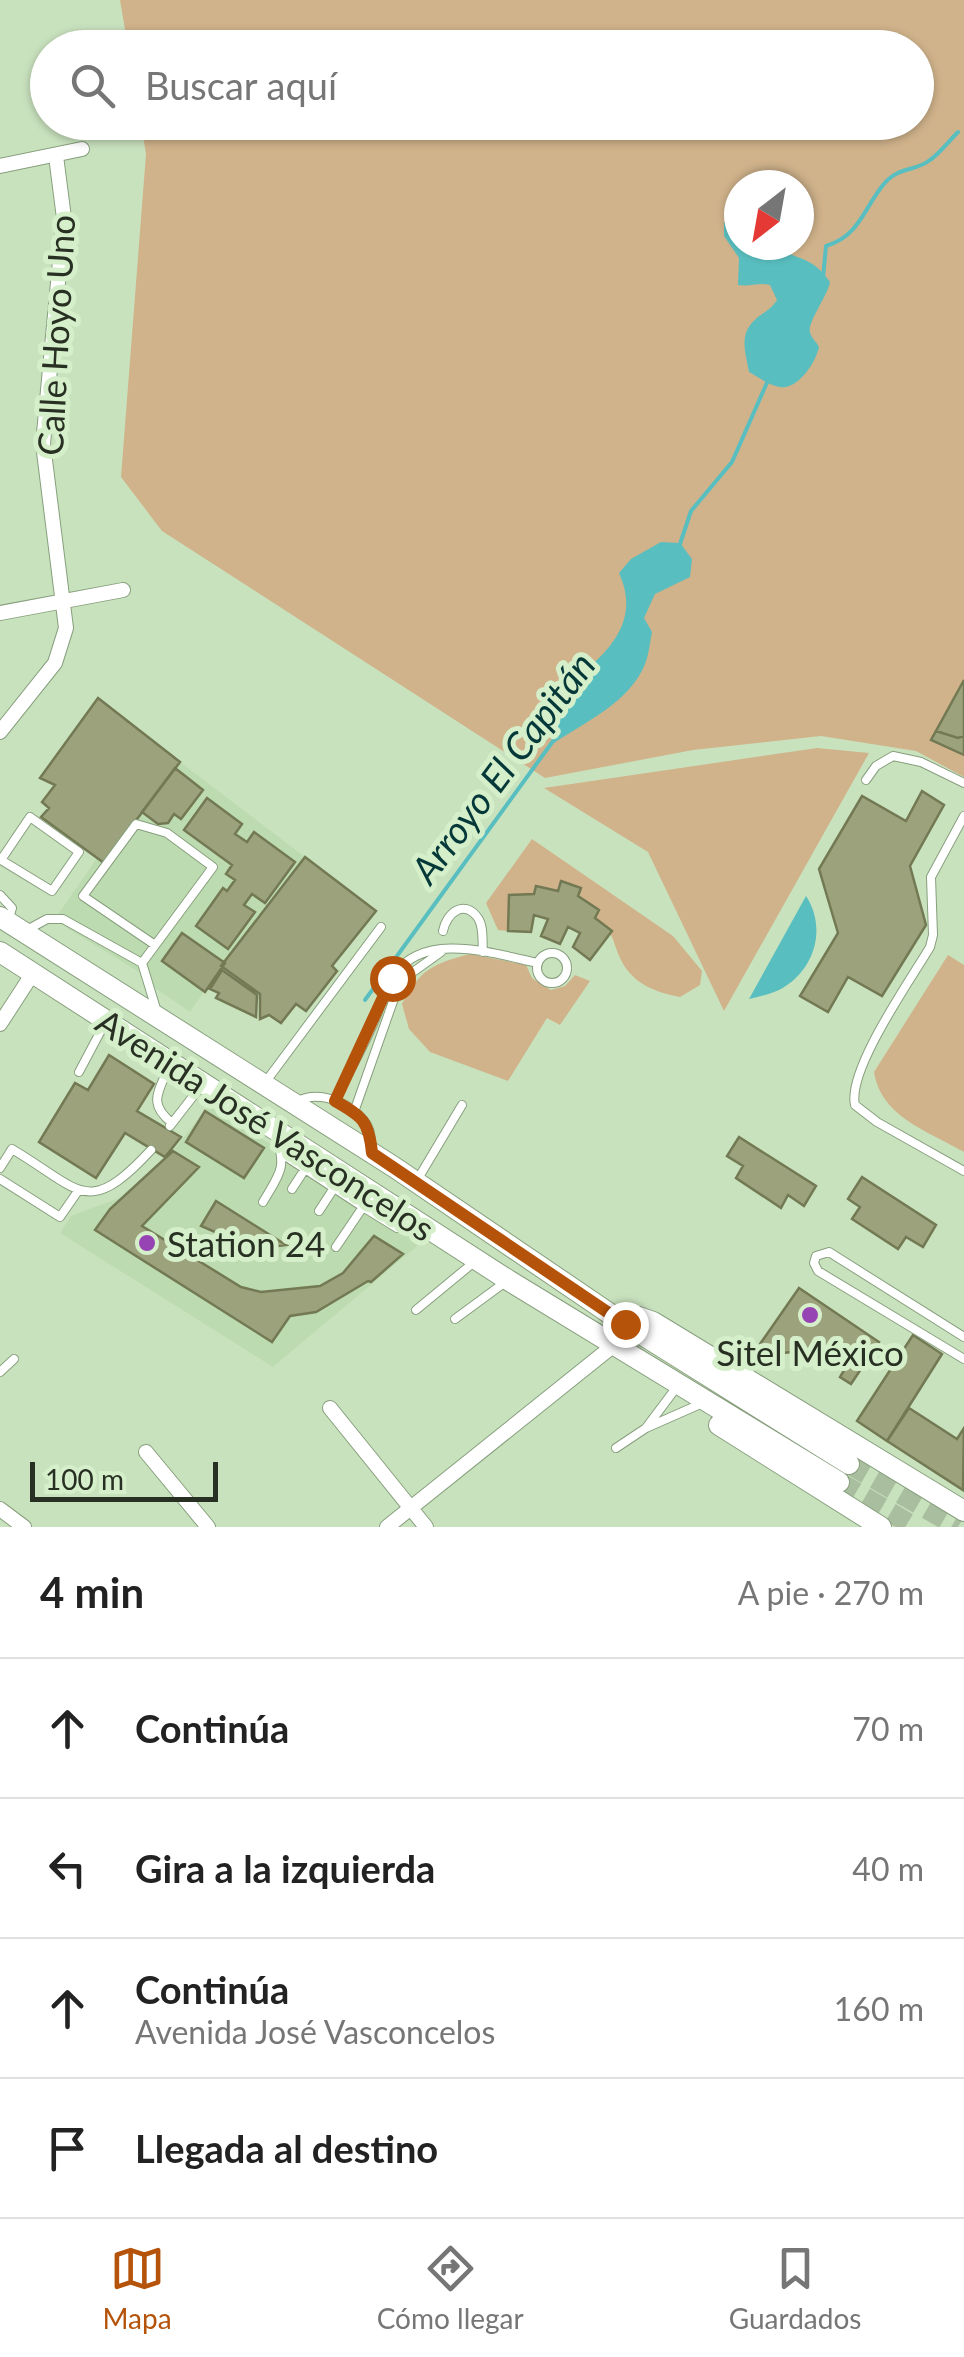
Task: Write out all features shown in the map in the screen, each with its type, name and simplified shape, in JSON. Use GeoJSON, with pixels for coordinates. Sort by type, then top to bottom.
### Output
{"type":"FeatureCollection","features":[{"type":"Feature","properties":{"kind":"main road","name":"Avenida José Vasconcelos"},"geometry":{"type":"LineString","coordinates":[[0,952],[614,1345],[675,1389],[844,1473],[372,1153],[11,924]]}},
{"type":"Feature","properties":{"kind":"main road"},"geometry":{"type":"LineString","coordinates":[[625,1324],[640,1317],[653,1322],[964,1510]]}},
{"type":"Feature","properties":{"kind":"main road"},"geometry":{"type":"LineString","coordinates":[[701,1405],[881,1527]]}},
{"type":"Feature","properties":{"kind":"main road"},"geometry":{"type":"LineString","coordinates":[[942,1498],[951,1514],[951,1527]]}},
{"type":"Feature","properties":{"kind":"street"},"geometry":{"type":"LineString","coordinates":[[0,166],[82,149]]}},
{"type":"Feature","properties":{"kind":"street","name":"Calle Hoyo Uno"},"geometry":{"type":"LineString","coordinates":[[0,732],[54,663],[66,628],[43,432],[64,218],[56,156]]}},
{"type":"Feature","properties":{"kind":"street"},"geometry":{"type":"LineString","coordinates":[[0,612],[123,590]]}},
{"type":"Feature","properties":{"kind":"street"},"geometry":{"type":"LineString","coordinates":[[0,1024],[33,973]]}},
{"type":"Feature","properties":{"kind":"street"},"geometry":{"type":"LineString","coordinates":[[387,1527],[614,1345]]}},
{"type":"Feature","properties":{"kind":"street"},"geometry":{"type":"LineString","coordinates":[[330,1408],[426,1527]]}},
{"type":"Feature","properties":{"kind":"street"},"geometry":{"type":"LineString","coordinates":[[146,1452],[208,1527]]}},
{"type":"Feature","properties":{"kind":"street"},"geometry":{"type":"LineString","coordinates":[[0,1509],[24,1527]]}},
{"type":"Feature","properties":{"kind":"lane"},"geometry":{"type":"LineString","coordinates":[[866,780],[876,766],[894,756],[921,762],[964,783]]}},
{"type":"Feature","properties":{"kind":"lane"},"geometry":{"type":"LineString","coordinates":[[964,816],[930,877],[930,947],[859,1070],[853,1094],[855,1105],[877,1122],[964,1170]]}},
{"type":"Feature","properties":{"kind":"lane"},"geometry":{"type":"LineString","coordinates":[[30,817],[79,852],[50,891],[1,861],[30,817]]}},
{"type":"Feature","properties":{"kind":"lane"},"geometry":{"type":"LineString","coordinates":[[142,962],[213,868],[168,834],[136,824],[83,896],[155,944]]}},
{"type":"Feature","properties":{"kind":"lane"},"geometry":{"type":"LineString","coordinates":[[0,895],[12,908],[11,924],[64,919],[142,962],[157,1016]]}},
{"type":"Feature","properties":{"kind":"lane"},"geometry":{"type":"LineString","coordinates":[[443,931],[452,911],[470,910],[480,922],[483,952]]}},
{"type":"Feature","properties":{"kind":"lane"},"geometry":{"type":"LineString","coordinates":[[264,1084],[381,927]]}},
{"type":"Feature","properties":{"kind":"lane"},"geometry":{"type":"LineString","coordinates":[[354,1112],[397,990],[444,949]]}},
{"type":"Feature","properties":{"kind":"lane"},"geometry":{"type":"LineString","coordinates":[[335,1101],[392,978],[418,954],[444,949],[538,963]]}},
{"type":"Feature","properties":{"kind":"lane"},"geometry":{"type":"LineString","coordinates":[[79,1072],[106,1021]]}},
{"type":"Feature","properties":{"kind":"lane"},"geometry":{"type":"LineString","coordinates":[[171,1062],[156,1105],[171,1124],[204,1083]]}},
{"type":"Feature","properties":{"kind":"lane"},"geometry":{"type":"LineString","coordinates":[[294,1104],[314,1096],[335,1101],[354,1112],[370,1131],[372,1153]]}},
{"type":"Feature","properties":{"kind":"lane"},"geometry":{"type":"LineString","coordinates":[[416,1182],[462,1105]]}},
{"type":"Feature","properties":{"kind":"lane"},"geometry":{"type":"LineString","coordinates":[[263,1202],[281,1169],[282,1154],[271,1126]]}},
{"type":"Feature","properties":{"kind":"lane"},"geometry":{"type":"LineString","coordinates":[[0,1168],[14,1150],[87,1194],[107,1190],[130,1174],[151,1150]]}},
{"type":"Feature","properties":{"kind":"lane"},"geometry":{"type":"LineString","coordinates":[[282,1154],[397,1228],[415,1220]]}},
{"type":"Feature","properties":{"kind":"lane"},"geometry":{"type":"LineString","coordinates":[[292,1189],[306,1169]]}},
{"type":"Feature","properties":{"kind":"lane"},"geometry":{"type":"LineString","coordinates":[[0,1180],[60,1217],[78,1191]]}},
{"type":"Feature","properties":{"kind":"lane"},"geometry":{"type":"LineString","coordinates":[[320,1211],[334,1188]]}},
{"type":"Feature","properties":{"kind":"lane"},"geometry":{"type":"LineString","coordinates":[[336,1247],[363,1206]]}},
{"type":"Feature","properties":{"kind":"lane"},"geometry":{"type":"LineString","coordinates":[[964,1337],[829,1252],[816,1256],[818,1272],[964,1359]]}},
{"type":"Feature","properties":{"kind":"lane"},"geometry":{"type":"LineString","coordinates":[[416,1310],[476,1260]]}},
{"type":"Feature","properties":{"kind":"lane"},"geometry":{"type":"LineString","coordinates":[[455,1319],[508,1280]]}},
{"type":"Feature","properties":{"kind":"lane"},"geometry":{"type":"LineString","coordinates":[[874,1304],[884,1286]]}},
{"type":"Feature","properties":{"kind":"lane"},"geometry":{"type":"LineString","coordinates":[[919,1330],[929,1314]]}},
{"type":"Feature","properties":{"kind":"lane"},"geometry":{"type":"LineString","coordinates":[[938,1343],[949,1328]]}},
{"type":"Feature","properties":{"kind":"lane"},"geometry":{"type":"LineString","coordinates":[[0,1372],[14,1359]]}},
{"type":"Feature","properties":{"kind":"lane"},"geometry":{"type":"LineString","coordinates":[[646,1428],[675,1389]]}},
{"type":"Feature","properties":{"kind":"lane"},"geometry":{"type":"LineString","coordinates":[[616,1448],[646,1428],[701,1405]]}},
{"type":"Feature","properties":{"kind":"shaded area"},"geometry":{"type":"Polygon","coordinates":[[[120,0],[964,0],[964,777],[916,751],[821,736],[693,750],[545,778],[162,531],[121,477],[146,154],[144,140],[934,140],[934,30],[125,30],[120,0]]]}},
{"type":"Feature","properties":{"kind":"shaded area"},"geometry":{"type":"Polygon","coordinates":[[[817,748],[869,753],[724,1011],[648,852],[544,788],[817,748]]]}},
{"type":"Feature","properties":{"kind":"shaded area"},"geometry":{"type":"Polygon","coordinates":[[[180,762],[305,857],[190,1012],[139,972],[54,920],[97,858],[104,862],[180,762]]]}},
{"type":"Feature","properties":{"kind":"shaded area"},"geometry":{"type":"Polygon","coordinates":[[[532,839],[673,936],[702,971],[700,985],[680,997],[638,980],[625,967],[609,932],[595,918],[598,910],[578,896],[580,888],[562,881],[558,891],[536,886],[534,894],[510,895],[508,931],[498,930],[486,903],[532,839]]]}},
{"type":"Feature","properties":{"kind":"shaded area"},"geometry":{"type":"Polygon","coordinates":[[[470,954],[526,965],[532,978],[551,990],[565,986],[575,975],[590,981],[560,1025],[547,1018],[508,1081],[430,1052],[409,1029],[402,1004],[415,983],[437,965],[470,954]]]}},
{"type":"Feature","properties":{"kind":"shaded area"},"geometry":{"type":"Polygon","coordinates":[[[948,955],[964,965],[964,1152],[896,1112],[878,1087],[874,1072],[948,955]]]}},
{"type":"Feature","properties":{"kind":"shaded area"},"geometry":{"type":"Polygon","coordinates":[[[209,1105],[423,1241],[273,1367],[60,1233],[71,1216],[124,1196],[173,1151],[209,1105]]]}},
{"type":"Feature","properties":{"kind":"water"},"geometry":{"type":"Polygon","coordinates":[[[739,260],[803,260],[814,265],[830,282],[810,328],[819,347],[817,353],[805,374],[793,384],[772,385],[749,372],[744,342],[748,329],[777,300],[770,285],[738,285],[739,260]]]}},
{"type":"Feature","properties":{"kind":"water"},"geometry":{"type":"Polygon","coordinates":[[[661,542],[680,543],[692,559],[690,577],[655,594],[644,618],[652,632],[638,677],[606,710],[554,743],[547,729],[546,706],[607,649],[625,615],[626,596],[619,573],[631,559],[661,542]]]}},
{"type":"Feature","properties":{"kind":"water"},"geometry":{"type":"Polygon","coordinates":[[[806,896],[816,921],[809,960],[793,981],[781,989],[749,999],[806,896]]]}},
{"type":"Feature","properties":{"kind":"building"},"geometry":{"type":"Polygon","coordinates":[[[964,680],[964,755],[931,740],[964,680]]]}},
{"type":"Feature","properties":{"kind":"building"},"geometry":{"type":"Polygon","coordinates":[[[964,680],[964,736],[958,738],[936,731],[964,680]]]}},
{"type":"Feature","properties":{"kind":"building"},"geometry":{"type":"Polygon","coordinates":[[[98,698],[180,762],[104,863],[41,817],[49,808],[42,802],[55,785],[40,778],[98,698]]]}},
{"type":"Feature","properties":{"kind":"building"},"geometry":{"type":"Polygon","coordinates":[[[175,768],[203,790],[181,819],[174,814],[168,823],[158,824],[142,812],[175,768]]]}},
{"type":"Feature","properties":{"kind":"building"},"geometry":{"type":"Polygon","coordinates":[[[922,791],[944,805],[910,866],[926,925],[882,996],[848,977],[828,1012],[800,996],[838,933],[819,869],[862,796],[906,821],[922,791]]]}},
{"type":"Feature","properties":{"kind":"building"},"geometry":{"type":"Polygon","coordinates":[[[207,798],[242,824],[235,834],[247,842],[254,832],[295,862],[265,903],[252,894],[244,905],[255,912],[228,949],[196,926],[223,888],[227,891],[235,880],[226,874],[232,865],[184,830],[207,798]]]}},
{"type":"Feature","properties":{"kind":"building"},"geometry":{"type":"Polygon","coordinates":[[[305,857],[376,911],[332,966],[337,971],[306,1011],[296,1004],[281,1023],[269,1015],[260,1019],[260,994],[221,966],[305,857]]]}},
{"type":"Feature","properties":{"kind":"building"},"geometry":{"type":"Polygon","coordinates":[[[561,881],[581,888],[578,896],[599,910],[595,918],[612,931],[590,960],[573,947],[580,933],[568,927],[560,944],[541,936],[548,919],[534,915],[531,932],[508,931],[509,895],[534,894],[536,886],[558,891],[561,881]]]}},
{"type":"Feature","properties":{"kind":"building"},"geometry":{"type":"Polygon","coordinates":[[[182,933],[225,963],[205,992],[162,961],[182,933]]]}},
{"type":"Feature","properties":{"kind":"building"},"geometry":{"type":"Polygon","coordinates":[[[222,970],[257,995],[256,1017],[216,998],[219,993],[210,989],[222,970]]]}},
{"type":"Feature","properties":{"kind":"building"},"geometry":{"type":"Polygon","coordinates":[[[109,1055],[154,1084],[137,1111],[181,1137],[165,1157],[125,1133],[96,1178],[39,1142],[75,1083],[88,1090],[109,1055]]]}},
{"type":"Feature","properties":{"kind":"building"},"geometry":{"type":"Polygon","coordinates":[[[205,1111],[264,1148],[244,1178],[186,1142],[205,1111]]]}},
{"type":"Feature","properties":{"kind":"building"},"geometry":{"type":"Polygon","coordinates":[[[739,1137],[816,1186],[804,1206],[788,1195],[781,1208],[736,1178],[743,1166],[727,1156],[739,1137]]]}},
{"type":"Feature","properties":{"kind":"building"},"geometry":{"type":"Polygon","coordinates":[[[173,1151],[199,1167],[142,1226],[241,1287],[261,1292],[320,1286],[343,1273],[374,1236],[403,1254],[371,1282],[316,1312],[290,1316],[272,1342],[95,1230],[110,1209],[173,1151]]]}},
{"type":"Feature","properties":{"kind":"building"},"geometry":{"type":"Polygon","coordinates":[[[862,1177],[936,1225],[923,1247],[906,1237],[898,1249],[852,1219],[860,1207],[848,1199],[862,1177]]]}},
{"type":"Feature","properties":{"kind":"building"},"geometry":{"type":"Polygon","coordinates":[[[216,1201],[286,1245],[254,1249],[201,1226],[216,1201]]]}},
{"type":"Feature","properties":{"kind":"building","name":"Sitel México"},"geometry":{"type":"Polygon","coordinates":[[[799,1288],[879,1342],[851,1384],[840,1377],[846,1367],[815,1349],[751,1357],[799,1288]]]}},
{"type":"Feature","properties":{"kind":"building"},"geometry":{"type":"Polygon","coordinates":[[[913,1335],[942,1354],[887,1441],[857,1421],[913,1335]]]}},
{"type":"Feature","properties":{"kind":"building"},"geometry":{"type":"Polygon","coordinates":[[[909,1408],[957,1439],[964,1428],[963,1490],[887,1441],[909,1408]]]}},
{"type":"Feature","properties":{"kind":"waterway","name":"Arroyo El Capitán"},"geometry":{"type":"LineString","coordinates":[[823,278],[826,246],[853,229],[889,179],[930,160],[958,132]]}},
{"type":"Feature","properties":{"kind":"waterway","name":"Arroyo El Capitán"},"geometry":{"type":"LineString","coordinates":[[680,544],[691,511],[732,462],[769,378]]}},
{"type":"Feature","properties":{"kind":"waterway","name":"Arroyo El Capitán"},"geometry":{"type":"LineString","coordinates":[[365,1000],[556,737]]}},
{"type":"Feature","properties":{"kind":"tunnel"},"geometry":{"type":"LineString","coordinates":[[849,1464],[958,1527]]}},
{"type":"Feature","properties":{"kind":"tunnel"},"geometry":{"type":"LineString","coordinates":[[839,1482],[915,1527]]}},
{"type":"Feature","properties":{"kind":"place","name":"Station 24"},"geometry":{"type":"Point","coordinates":[147,1243]}},
{"type":"Feature","properties":{"kind":"place","name":"Sitel México"},"geometry":{"type":"Point","coordinates":[810,1315]}},
{"type":"Feature","properties":{"kind":"route"},"geometry":{"type":"LineString","coordinates":[[392,978],[335,1101],[365,1122],[372,1153],[625,1324]]}}]}
